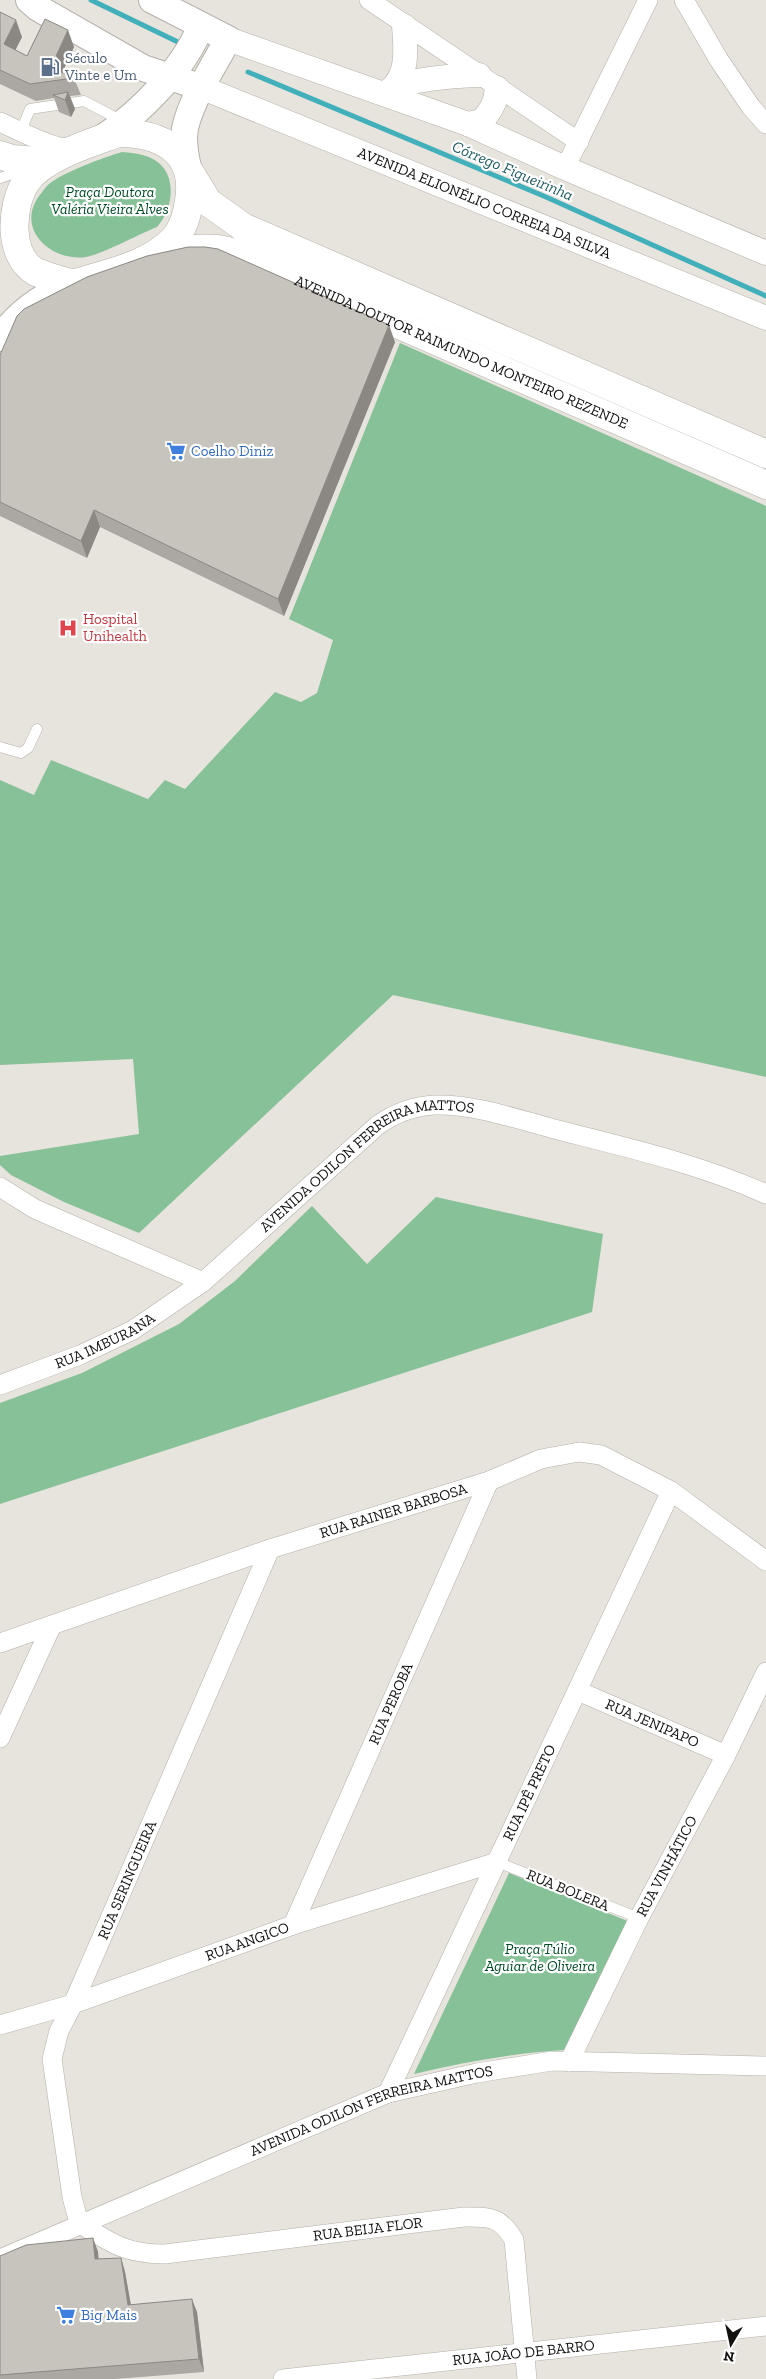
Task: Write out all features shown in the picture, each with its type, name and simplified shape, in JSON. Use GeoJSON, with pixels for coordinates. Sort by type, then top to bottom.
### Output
{"type":"FeatureCollection","features":[{"type":"Feature","properties":{"kind":"main road"},"geometry":{"type":"LineString","coordinates":[[29,0],[38,8],[142,68],[203,88]]}},
{"type":"Feature","properties":{"kind":"main road"},"geometry":{"type":"LineString","coordinates":[[0,338],[7,328],[36,301],[53,291],[151,258],[174,239],[187,217],[191,185],[185,131],[192,108],[228,39],[152,0]]}},
{"type":"Feature","properties":{"kind":"main road"},"geometry":{"type":"LineString","coordinates":[[93,143],[125,122],[168,77],[195,41],[201,26]]}},
{"type":"Feature","properties":{"kind":"main road"},"geometry":{"type":"LineString","coordinates":[[75,283],[34,271],[22,257],[8,216],[27,182],[48,162],[118,133],[136,133],[151,136],[178,151],[188,171]]}},
{"type":"Feature","properties":{"kind":"main road"},"geometry":{"type":"LineString","coordinates":[[0,155],[12,159],[48,162]]}},
{"type":"Feature","properties":{"kind":"main road","name":"AVENIDA DOUTOR RAIMUNDO MONTEIRO REZENDE"},"geometry":{"type":"LineString","coordinates":[[188,171],[208,202],[250,230],[766,454]]}},
{"type":"Feature","properties":{"kind":"main road","name":"AVENIDA DOUTOR RAIMUNDO MONTEIRO REZENDE"},"geometry":{"type":"LineString","coordinates":[[151,258],[192,248],[220,248],[232,252],[766,485]]}},
{"type":"Feature","properties":{"kind":"street"},"geometry":{"type":"LineString","coordinates":[[369,0],[404,26],[579,142]]}},
{"type":"Feature","properties":{"kind":"street"},"geometry":{"type":"LineString","coordinates":[[565,168],[648,0]]}},
{"type":"Feature","properties":{"kind":"street"},"geometry":{"type":"LineString","coordinates":[[684,0],[719,60],[751,108],[766,124]]}},
{"type":"Feature","properties":{"kind":"street"},"geometry":{"type":"LineString","coordinates":[[390,90],[405,60],[404,26]]}},
{"type":"Feature","properties":{"kind":"street"},"geometry":{"type":"LineString","coordinates":[[228,39],[390,90],[565,168],[766,253]]}},
{"type":"Feature","properties":{"kind":"street"},"geometry":{"type":"LineString","coordinates":[[390,90],[413,81],[446,76],[488,81]]}},
{"type":"Feature","properties":{"kind":"street"},"geometry":{"type":"LineString","coordinates":[[468,124],[482,121],[496,100],[488,81]]}},
{"type":"Feature","properties":{"kind":"street","name":"AVENIDA ELIONÉLIO CORREIA DA SILVA"},"geometry":{"type":"LineString","coordinates":[[203,88],[766,318]]}},
{"type":"Feature","properties":{"kind":"street"},"geometry":{"type":"LineString","coordinates":[[0,122],[66,148],[93,143]]}},
{"type":"Feature","properties":{"kind":"street"},"geometry":{"type":"LineString","coordinates":[[21,131],[46,151],[49,155],[48,162]]}},
{"type":"Feature","properties":{"kind":"street","name":"AVENIDA ODILON FERREIRA MATTOS"},"geometry":{"type":"LineString","coordinates":[[203,1282],[378,1125],[394,1114],[421,1107],[436,1105],[494,1114],[686,1163],[735,1180],[766,1194]]}},
{"type":"Feature","properties":{"kind":"street"},"geometry":{"type":"LineString","coordinates":[[0,1187],[35,1209],[203,1282]]}},
{"type":"Feature","properties":{"kind":"street","name":"RUA IMBURANA"},"geometry":{"type":"LineString","coordinates":[[0,1385],[80,1355],[134,1330],[203,1282]]}},
{"type":"Feature","properties":{"kind":"street","name":"RUA RAINER BARBOSA"},"geometry":{"type":"LineString","coordinates":[[0,1643],[51,1627],[270,1549],[489,1482],[541,1459],[579,1452],[601,1455],[671,1491],[766,1561]]}},
{"type":"Feature","properties":{"kind":"street","name":"RUA PEROBA"},"geometry":{"type":"LineString","coordinates":[[292,1925],[489,1482]]}},
{"type":"Feature","properties":{"kind":"street","name":"RUA IPÊ PRETO"},"geometry":{"type":"LineString","coordinates":[[388,2092],[671,1491]]}},
{"type":"Feature","properties":{"kind":"street","name":"RUA SERINGUEIRA"},"geometry":{"type":"LineString","coordinates":[[79,2223],[72,2197],[52,2060],[59,2031],[73,2004],[270,1549]]}},
{"type":"Feature","properties":{"kind":"street"},"geometry":{"type":"LineString","coordinates":[[0,1738],[51,1627]]}},
{"type":"Feature","properties":{"kind":"street","name":"RUA VINHÁTICO"},"geometry":{"type":"LineString","coordinates":[[569,2062],[638,1918],[726,1755],[766,1672]]}},
{"type":"Feature","properties":{"kind":"street","name":"RUA JENIPAPO"},"geometry":{"type":"LineString","coordinates":[[578,1691],[726,1755]]}},
{"type":"Feature","properties":{"kind":"street","name":"RUA ANGICO"},"geometry":{"type":"LineString","coordinates":[[0,2025],[73,2004],[292,1925],[497,1862]]}},
{"type":"Feature","properties":{"kind":"street","name":"AVENIDA ODILON FERREIRA MATTOS"},"geometry":{"type":"LineString","coordinates":[[0,2259],[79,2223],[388,2092],[512,2066],[552,2061],[766,2066]]}},
{"type":"Feature","properties":{"kind":"street","name":"RUA BEIJA FLOR"},"geometry":{"type":"LineString","coordinates":[[79,2223],[109,2242],[130,2252],[165,2254],[464,2217],[488,2217],[502,2223],[514,2240],[527,2379]]}},
{"type":"Feature","properties":{"kind":"street","name":"RUA JOÃO DE BARRO"},"geometry":{"type":"LineString","coordinates":[[282,2379],[523,2351],[766,2326]]}},
{"type":"Feature","properties":{"kind":"lane"},"geometry":{"type":"LineString","coordinates":[[21,131],[30,108],[84,100],[125,122]]}},
{"type":"Feature","properties":{"kind":"lane"},"geometry":{"type":"LineString","coordinates":[[0,747],[20,753],[28,748],[37,729]]}},
{"type":"Feature","properties":{"kind":"lane","name":"RUA BOLERA"},"geometry":{"type":"LineString","coordinates":[[497,1862],[638,1918]]}},
{"type":"Feature","properties":{"kind":"green space","name":"Praça Doutora Valéria Vieira Alves"},"geometry":{"type":"Polygon","coordinates":[[[122,152],[154,159],[167,173],[171,189],[169,206],[162,221],[157,227],[102,252],[86,257],[73,257],[50,249],[34,232],[31,221],[33,209],[39,196],[56,179],[73,170],[122,152]]]}},
{"type":"Feature","properties":{"kind":"green space"},"geometry":{"type":"Polygon","coordinates":[[[400,343],[766,506],[766,1077],[393,995],[139,1233],[64,1202],[11,1175],[0,1165],[0,1156],[139,1134],[133,1059],[0,1065],[0,780],[34,795],[51,760],[148,799],[165,780],[185,789],[275,692],[301,702],[317,693],[333,640],[289,619],[400,343]]]}},
{"type":"Feature","properties":{"kind":"green space"},"geometry":{"type":"Polygon","coordinates":[[[436,1197],[603,1234],[592,1312],[0,1504],[0,1403],[82,1373],[179,1324],[235,1281],[312,1206],[367,1264],[436,1197]]]}},
{"type":"Feature","properties":{"kind":"green space","name":"Praça Túlio Aguiar de Oliveira"},"geometry":{"type":"Polygon","coordinates":[[[509,1873],[630,1922],[565,2050],[526,2053],[414,2074],[509,1873]]]}},
{"type":"Feature","properties":{"kind":"building"},"geometry":{"type":"Polygon","coordinates":[[[0,12],[16,20],[4,44],[27,56],[45,19],[68,30],[51,67],[74,78],[30,84],[0,70],[0,12]]]}},
{"type":"Feature","properties":{"kind":"building"},"geometry":{"type":"Polygon","coordinates":[[[68,92],[65,100],[53,95],[68,92]]]}},
{"type":"Feature","properties":{"kind":"building","name":"Coelho Diniz"},"geometry":{"type":"Polygon","coordinates":[[[188,247],[218,249],[389,325],[278,599],[94,510],[81,541],[0,502],[0,355],[17,316],[24,309],[87,277],[147,256],[188,247]]]}},
{"type":"Feature","properties":{"kind":"building","name":"Big Mais"},"geometry":{"type":"Polygon","coordinates":[[[93,2238],[95,2259],[121,2258],[128,2305],[192,2299],[199,2359],[0,2375],[0,2256],[26,2245],[93,2238]]]}},
{"type":"Feature","properties":{"kind":"waterway","name":"Córrego Figueirinha"},"geometry":{"type":"LineString","coordinates":[[91,0],[180,43]]}},
{"type":"Feature","properties":{"kind":"waterway","name":"Córrego Figueirinha"},"geometry":{"type":"LineString","coordinates":[[248,72],[546,197],[766,296]]}},
{"type":"Feature","properties":{"kind":"place","name":"Século Vinte e Um"},"geometry":{"type":"Point","coordinates":[50,67]}},
{"type":"Feature","properties":{"kind":"place","name":"Coelho Diniz"},"geometry":{"type":"Point","coordinates":[176,451]}},
{"type":"Feature","properties":{"kind":"place","name":"Hospital Unihealth"},"geometry":{"type":"Point","coordinates":[68,628]}},
{"type":"Feature","properties":{"kind":"place","name":"Big Mais"},"geometry":{"type":"Point","coordinates":[66,2315]}}]}
